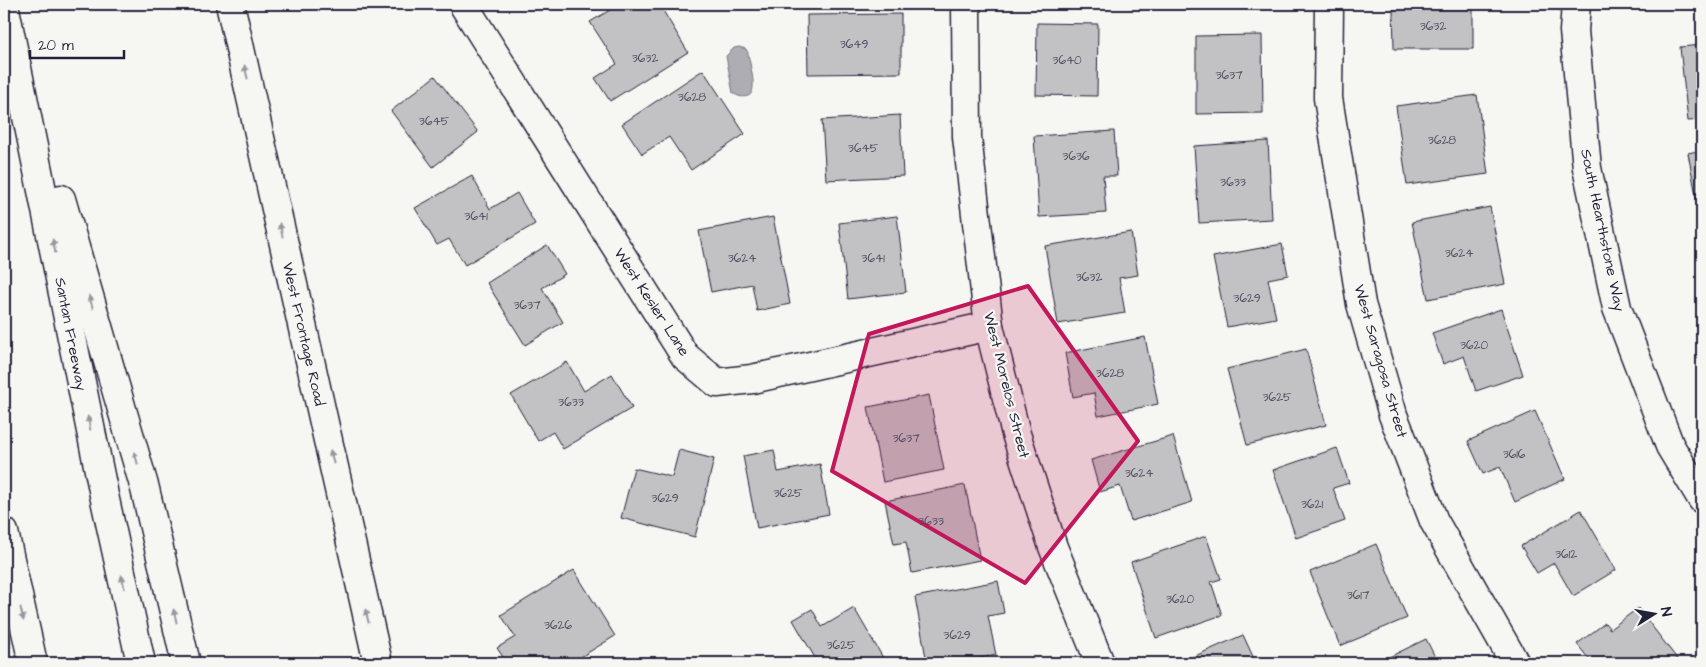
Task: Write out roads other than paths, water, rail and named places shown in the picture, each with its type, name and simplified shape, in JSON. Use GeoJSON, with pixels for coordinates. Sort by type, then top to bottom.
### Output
{"type":"FeatureCollection","features":[{"type":"Feature","properties":{"kind":"main road","name":"West Frontage Road"},"geometry":{"type":"LineString","coordinates":[[230,4],[378,663]]}},
{"type":"Feature","properties":{"kind":"main road","name":"West Kesler Lane"},"geometry":{"type":"LineString","coordinates":[[463,4],[685,356],[717,383],[752,379],[989,326]]}},
{"type":"Feature","properties":{"kind":"main road","name":"West Morelos Street"},"geometry":{"type":"LineString","coordinates":[[966,4],[966,137],[989,326],[1016,434],[1047,528],[1100,663]]}},
{"type":"Feature","properties":{"kind":"main road","name":"West Saragosa Street"},"geometry":{"type":"LineString","coordinates":[[1329,4],[1328,98],[1361,304],[1393,415],[1434,522],[1515,663]]}},
{"type":"Feature","properties":{"kind":"main road","name":"South Hearthstone Way"},"geometry":{"type":"LineString","coordinates":[[1576,4],[1574,31],[1586,168],[1617,308],[1670,446],[1702,498]]}},
{"type":"Feature","properties":{"kind":"main road","name":"Santan Freeway"},"geometry":{"type":"LineString","coordinates":[[6,10],[104,495],[142,663]]}},
{"type":"Feature","properties":{"kind":"main road"},"geometry":{"type":"LineString","coordinates":[[6,10],[145,490],[186,663]]}},
{"type":"Feature","properties":{"kind":"main road"},"geometry":{"type":"LineString","coordinates":[[4,532],[33,663]]}}]}
